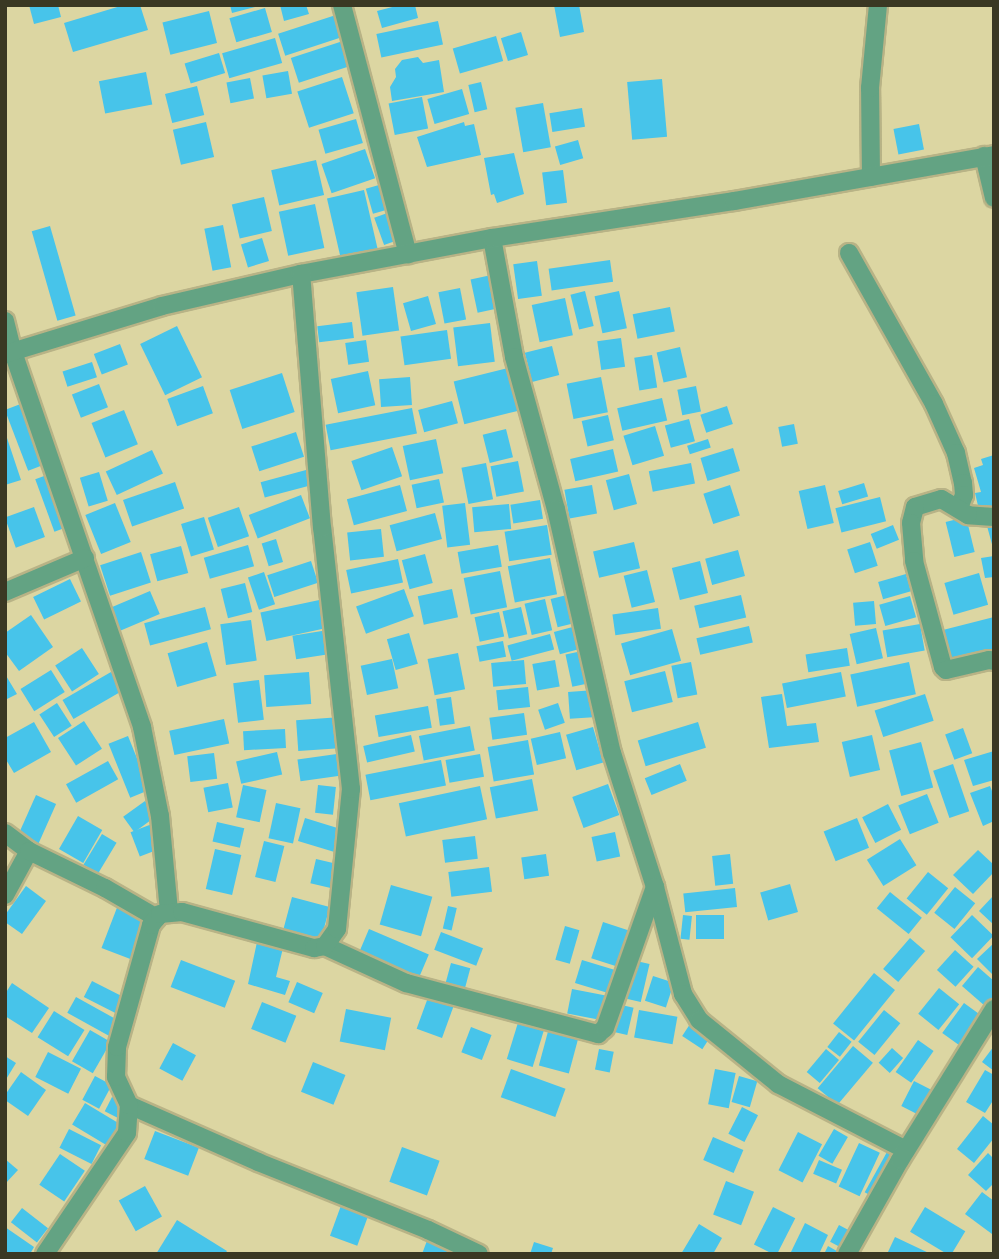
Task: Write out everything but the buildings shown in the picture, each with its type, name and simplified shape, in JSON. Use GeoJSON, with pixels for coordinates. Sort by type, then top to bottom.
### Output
{"type":"FeatureCollection","features":[{"type":"Feature","properties":{"kind":"street"},"geometry":{"type":"LineString","coordinates":[[342,5],[408,254]]}},
{"type":"Feature","properties":{"kind":"street"},"geometry":{"type":"LineString","coordinates":[[872,177],[870,88],[878,5]]}},
{"type":"Feature","properties":{"kind":"street"},"geometry":{"type":"LineString","coordinates":[[9,353],[162,306],[301,274],[492,238],[989,156],[994,198]]}},
{"type":"Feature","properties":{"kind":"street"},"geometry":{"type":"LineString","coordinates":[[492,238],[514,358],[556,509],[612,753],[655,887],[683,994],[699,1020],[778,1084],[906,1150]]}},
{"type":"Feature","properties":{"kind":"street"},"geometry":{"type":"LineString","coordinates":[[849,253],[934,404],[950,441],[963,483],[964,495],[959,508]]}},
{"type":"Feature","properties":{"kind":"street"},"geometry":{"type":"LineString","coordinates":[[301,274],[322,528],[351,789],[337,929],[325,946]]}},
{"type":"Feature","properties":{"kind":"street"},"geometry":{"type":"LineString","coordinates":[[5,321],[9,353],[85,558],[142,727],[160,816],[163,915]]}},
{"type":"Feature","properties":{"kind":"street"},"geometry":{"type":"LineString","coordinates":[[994,517],[968,515],[941,499],[915,507],[911,523],[914,561],[943,667],[946,670],[994,661]]}},
{"type":"Feature","properties":{"kind":"street"},"geometry":{"type":"LineString","coordinates":[[5,593],[85,558]]}},
{"type":"Feature","properties":{"kind":"street"},"geometry":{"type":"LineString","coordinates":[[5,833],[29,851],[163,915],[314,948],[325,946],[406,983],[598,1034],[605,1028],[655,887]]}},
{"type":"Feature","properties":{"kind":"street"},"geometry":{"type":"LineString","coordinates":[[5,895],[29,851]]}},
{"type":"Feature","properties":{"kind":"street"},"geometry":{"type":"LineString","coordinates":[[45,1254],[127,1133],[129,1105],[116,1077],[117,1047],[151,925],[163,915]]}},
{"type":"Feature","properties":{"kind":"street"},"geometry":{"type":"LineString","coordinates":[[847,1254],[906,1150],[994,1009]]}},
{"type":"Feature","properties":{"kind":"street"},"geometry":{"type":"LineString","coordinates":[[129,1105],[479,1254]]}}]}
